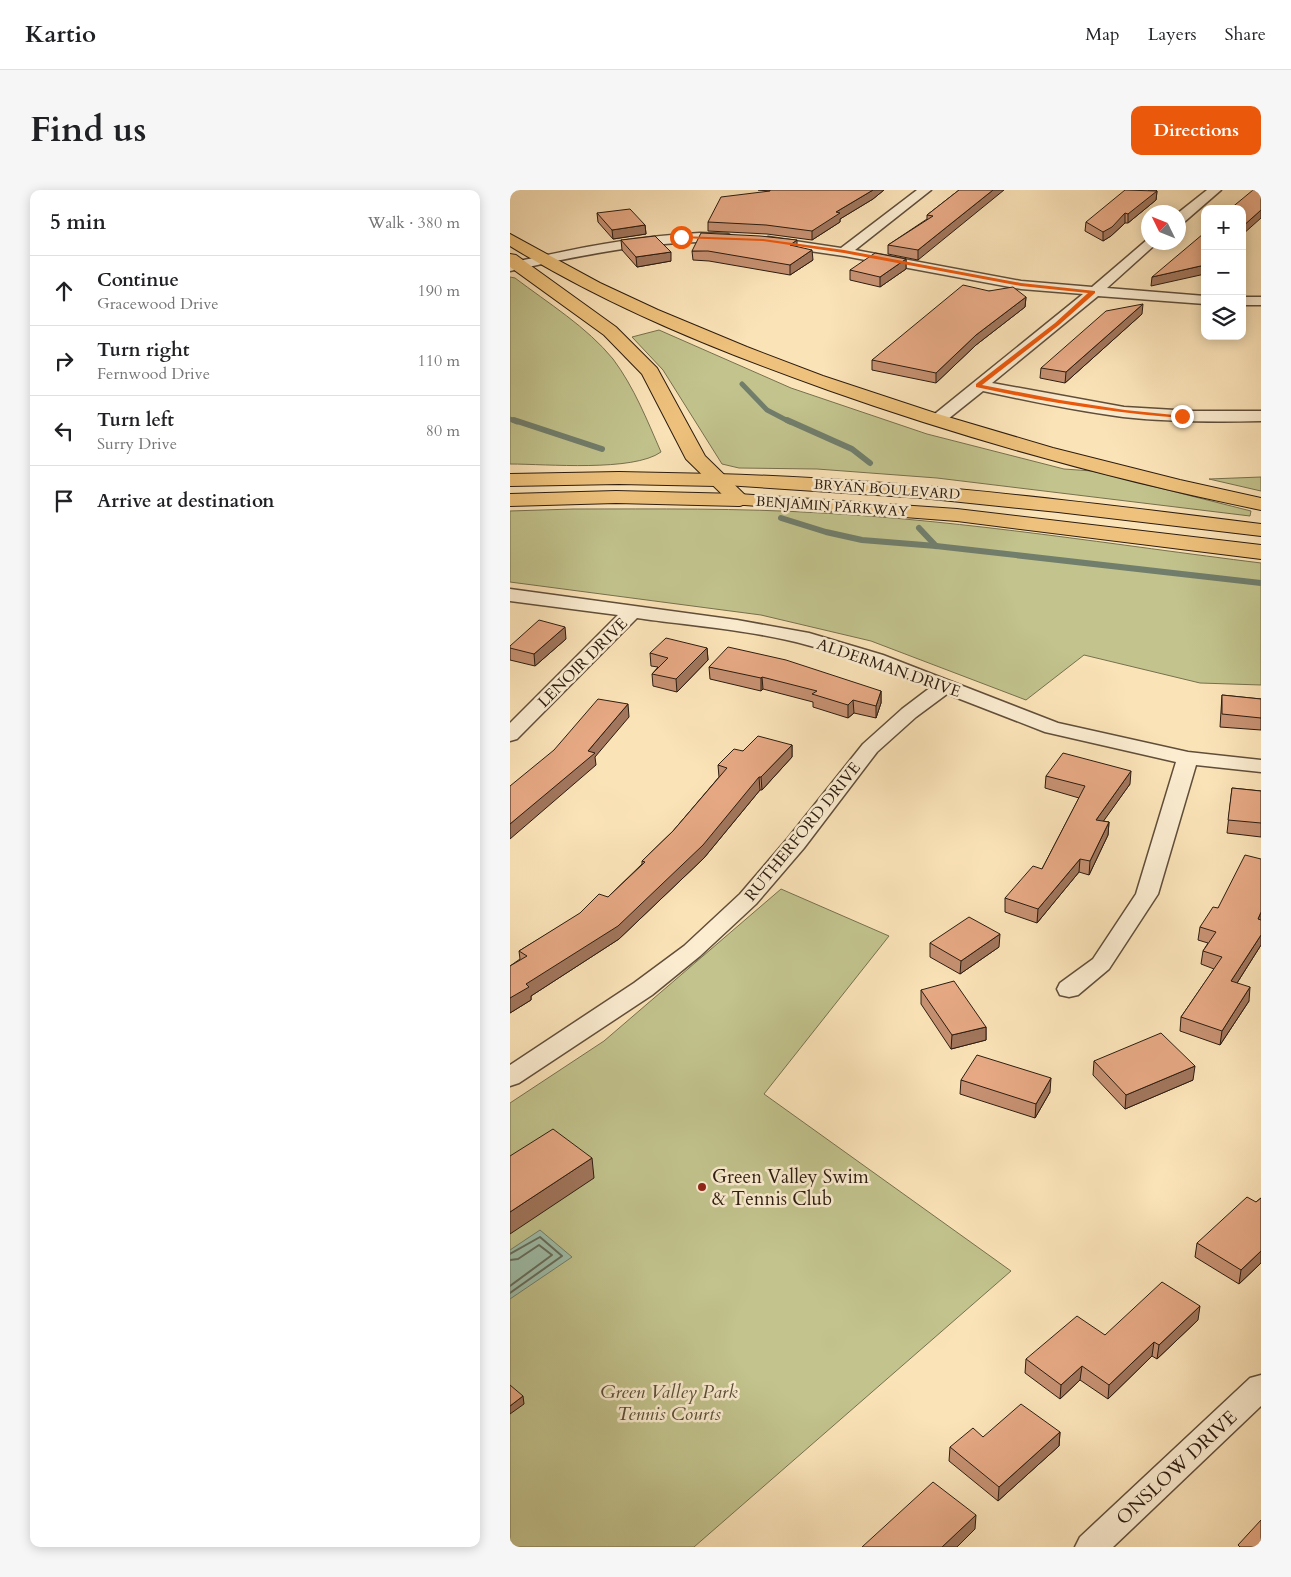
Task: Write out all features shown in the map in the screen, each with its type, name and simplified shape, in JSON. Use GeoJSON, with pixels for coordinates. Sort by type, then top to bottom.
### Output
{"type":"FeatureCollection","features":[{"type":"Feature","properties":{"kind":"main road"},"geometry":{"type":"LineString","coordinates":[[510,239],[543,260],[583,281],[712,339],[802,375],[937,420],[1097,466],[1212,495],[1261,504]]}},
{"type":"Feature","properties":{"kind":"main road","name":"BENJAMIN PARKWAY"},"geometry":{"type":"LineString","coordinates":[[513,264],[610,331],[650,372],[696,459],[739,500],[957,515],[1261,552]]}},
{"type":"Feature","properties":{"kind":"main road","name":"BRYAN BOULEVARD"},"geometry":{"type":"LineString","coordinates":[[510,480],[619,478],[775,481],[994,497],[1261,530]]}},
{"type":"Feature","properties":{"kind":"main road"},"geometry":{"type":"LineString","coordinates":[[510,500],[616,497],[739,500]]}},
{"type":"Feature","properties":{"kind":"street"},"geometry":{"type":"LineString","coordinates":[[844,252],[925,190]]}},
{"type":"Feature","properties":{"kind":"street"},"geometry":{"type":"LineString","coordinates":[[1186,214],[1215,190]]}},
{"type":"Feature","properties":{"kind":"street"},"geometry":{"type":"LineString","coordinates":[[513,264],[633,242],[681,237],[748,239],[844,252],[1021,285],[1201,300]]}},
{"type":"Feature","properties":{"kind":"street"},"geometry":{"type":"LineString","coordinates":[[937,420],[978,385],[1057,324],[1143,250]]}},
{"type":"Feature","properties":{"kind":"street"},"geometry":{"type":"LineString","coordinates":[[1246,301],[1261,302]]}},
{"type":"Feature","properties":{"kind":"street"},"geometry":{"type":"LineString","coordinates":[[978,385],[1060,402],[1125,412],[1182,416],[1261,416]]}},
{"type":"Feature","properties":{"kind":"street","name":"ALDERMAN DRIVE"},"geometry":{"type":"LineString","coordinates":[[510,595],[634,610],[809,639],[876,659],[1052,728],[1126,746],[1188,758],[1261,766]]}},
{"type":"Feature","properties":{"kind":"street","name":"LENOIR DRIVE"},"geometry":{"type":"LineString","coordinates":[[510,735],[634,610]]}},
{"type":"Feature","properties":{"kind":"street","name":"RUTHERFORD DRIVE"},"geometry":{"type":"LineString","coordinates":[[510,1077],[643,989],[692,951],[748,899],[796,843],[870,748],[908,713],[946,686]]}},
{"type":"Feature","properties":{"kind":"street"},"geometry":{"type":"LineString","coordinates":[[1069,989],[1101,964],[1147,894],[1188,758]]}},
{"type":"Feature","properties":{"kind":"street","name":"ONSLOW DRIVE"},"geometry":{"type":"LineString","coordinates":[[1091,1547],[1261,1387]]}},
{"type":"Feature","properties":{"kind":"green space"},"geometry":{"type":"Polygon","coordinates":[[[510,277],[515,278],[554,306],[603,347],[621,370],[634,392],[661,452],[648,458],[611,465],[510,464],[510,277]]]}},
{"type":"Feature","properties":{"kind":"green space"},"geometry":{"type":"Polygon","coordinates":[[[659,330],[791,388],[927,434],[1064,469],[1092,471],[1251,511],[1250,516],[937,478],[817,469],[739,468],[722,464],[663,370],[632,337],[659,330]]]}},
{"type":"Feature","properties":{"kind":"green space"},"geometry":{"type":"Polygon","coordinates":[[[1261,477],[1261,491],[1209,479],[1261,477]]]}},
{"type":"Feature","properties":{"kind":"green space"},"geometry":{"type":"Polygon","coordinates":[[[573,509],[760,510],[877,517],[1042,534],[1261,563],[1261,685],[1200,683],[1084,655],[1026,700],[871,641],[761,615],[510,582],[510,511],[573,509]]]}},
{"type":"Feature","properties":{"kind":"green space","name":"Green Valley Swim & Tennis Club"},"geometry":{"type":"Polygon","coordinates":[[[781,889],[889,936],[764,1094],[1011,1271],[694,1547],[510,1547],[510,1103],[604,1041],[781,889]]]}},
{"type":"Feature","properties":{"kind":"water"},"geometry":{"type":"Polygon","coordinates":[[[540,1230],[572,1257],[510,1299],[510,1250],[540,1230]]]}},
{"type":"Feature","properties":{"kind":"building"},"geometry":{"type":"Polygon","coordinates":[[[770,190],[873,190],[836,212],[840,213],[812,231],[766,225],[708,222],[721,197],[770,190]]]}},
{"type":"Feature","properties":{"kind":"building"},"geometry":{"type":"Polygon","coordinates":[[[959,190],[993,190],[918,250],[888,245],[933,216],[927,215],[959,190]]]}},
{"type":"Feature","properties":{"kind":"building"},"geometry":{"type":"Polygon","coordinates":[[[1125,190],[1157,191],[1128,214],[1125,213],[1112,227],[1103,232],[1086,222],[1125,190]]]}},
{"type":"Feature","properties":{"kind":"building"},"geometry":{"type":"Polygon","coordinates":[[[1253,190],[1261,190],[1261,210],[1246,223],[1246,205],[1235,205],[1253,190]]]}},
{"type":"Feature","properties":{"kind":"building"},"geometry":{"type":"Polygon","coordinates":[[[630,209],[645,225],[612,230],[597,213],[630,209]]]}},
{"type":"Feature","properties":{"kind":"building"},"geometry":{"type":"Polygon","coordinates":[[[701,233],[797,240],[790,245],[812,250],[790,265],[708,251],[692,251],[701,233]]]}},
{"type":"Feature","properties":{"kind":"building"},"geometry":{"type":"Polygon","coordinates":[[[655,236],[671,252],[636,257],[621,240],[655,236]]]}},
{"type":"Feature","properties":{"kind":"building"},"geometry":{"type":"Polygon","coordinates":[[[1201,236],[1201,266],[1152,277],[1186,250],[1201,236]]]}},
{"type":"Feature","properties":{"kind":"building"},"geometry":{"type":"Polygon","coordinates":[[[875,253],[906,259],[880,277],[850,270],[875,253]]]}},
{"type":"Feature","properties":{"kind":"building"},"geometry":{"type":"Polygon","coordinates":[[[963,285],[989,291],[1013,287],[1026,297],[976,335],[936,373],[872,360],[963,285]]]}},
{"type":"Feature","properties":{"kind":"building"},"geometry":{"type":"Polygon","coordinates":[[[1143,304],[1066,372],[1041,368],[1106,311],[1143,304]]]}},
{"type":"Feature","properties":{"kind":"building"},"geometry":{"type":"Polygon","coordinates":[[[539,620],[565,627],[534,654],[510,648],[510,646],[539,620]]]}},
{"type":"Feature","properties":{"kind":"building"},"geometry":{"type":"Polygon","coordinates":[[[666,638],[707,648],[676,679],[652,674],[668,658],[650,653],[666,638]]]}},
{"type":"Feature","properties":{"kind":"building"},"geometry":{"type":"Polygon","coordinates":[[[728,647],[786,660],[881,691],[876,706],[853,700],[848,705],[812,694],[817,691],[762,677],[709,667],[728,647]]]}},
{"type":"Feature","properties":{"kind":"building"},"geometry":{"type":"Polygon","coordinates":[[[1222,695],[1261,699],[1261,718],[1222,714],[1222,695]]]}},
{"type":"Feature","properties":{"kind":"building"},"geometry":{"type":"Polygon","coordinates":[[[598,699],[628,704],[588,751],[595,753],[510,824],[510,786],[554,750],[598,699]]]}},
{"type":"Feature","properties":{"kind":"building"},"geometry":{"type":"Polygon","coordinates":[[[758,736],[792,745],[759,777],[703,845],[618,926],[526,984],[529,987],[510,998],[510,966],[527,956],[519,951],[580,913],[599,894],[608,897],[645,862],[642,861],[673,831],[727,768],[718,765],[734,749],[743,751],[758,736]]]}},
{"type":"Feature","properties":{"kind":"building"},"geometry":{"type":"Polygon","coordinates":[[[1063,753],[1131,771],[1096,820],[1109,822],[1090,861],[1080,859],[1038,909],[1005,898],[1033,866],[1042,869],[1085,786],[1046,776],[1063,753]]]}},
{"type":"Feature","properties":{"kind":"building"},"geometry":{"type":"Polygon","coordinates":[[[1232,788],[1261,791],[1261,823],[1228,820],[1232,788]]]}},
{"type":"Feature","properties":{"kind":"building"},"geometry":{"type":"Polygon","coordinates":[[[1245,855],[1261,859],[1261,912],[1258,919],[1261,920],[1261,935],[1231,981],[1250,987],[1222,1031],[1181,1017],[1222,957],[1203,951],[1216,932],[1200,927],[1213,907],[1218,908],[1245,855]]]}},
{"type":"Feature","properties":{"kind":"building"},"geometry":{"type":"Polygon","coordinates":[[[969,917],[1000,934],[961,961],[930,943],[969,917]]]}},
{"type":"Feature","properties":{"kind":"building"},"geometry":{"type":"Polygon","coordinates":[[[954,981],[986,1027],[952,1035],[921,990],[954,981]]]}},
{"type":"Feature","properties":{"kind":"building"},"geometry":{"type":"Polygon","coordinates":[[[1161,1033],[1195,1066],[1126,1095],[1094,1061],[1161,1033]]]}},
{"type":"Feature","properties":{"kind":"building"},"geometry":{"type":"Polygon","coordinates":[[[977,1055],[1051,1078],[1036,1104],[961,1080],[977,1055]]]}},
{"type":"Feature","properties":{"kind":"building"},"geometry":{"type":"Polygon","coordinates":[[[553,1129],[592,1158],[510,1212],[510,1156],[553,1129]]]}},
{"type":"Feature","properties":{"kind":"building"},"geometry":{"type":"Polygon","coordinates":[[[1247,1197],[1256,1202],[1261,1198],[1261,1251],[1241,1270],[1197,1243],[1247,1197]]]}},
{"type":"Feature","properties":{"kind":"building"},"geometry":{"type":"Polygon","coordinates":[[[1162,1282],[1200,1306],[1159,1345],[1154,1342],[1109,1385],[1082,1366],[1061,1385],[1026,1359],[1077,1316],[1105,1335],[1162,1282]]]}},
{"type":"Feature","properties":{"kind":"building"},"geometry":{"type":"Polygon","coordinates":[[[510,1385],[523,1396],[510,1406],[510,1385]]]}},
{"type":"Feature","properties":{"kind":"building"},"geometry":{"type":"Polygon","coordinates":[[[1021,1404],[1060,1432],[999,1487],[950,1447],[973,1428],[983,1437],[1021,1404]]]}},
{"type":"Feature","properties":{"kind":"building"},"geometry":{"type":"Polygon","coordinates":[[[933,1482],[976,1515],[942,1547],[862,1547],[933,1482]]]}},
{"type":"Feature","properties":{"kind":"building"},"geometry":{"type":"Polygon","coordinates":[[[1261,1520],[1261,1547],[1240,1547],[1238,1545],[1261,1520]]]}},
{"type":"Feature","properties":{"kind":"waterway"},"geometry":{"type":"LineString","coordinates":[[742,384],[767,410],[790,422]]}},
{"type":"Feature","properties":{"kind":"waterway"},"geometry":{"type":"LineString","coordinates":[[510,419],[517,422]]}},
{"type":"Feature","properties":{"kind":"waterway"},"geometry":{"type":"LineString","coordinates":[[514,420],[602,449]]}},
{"type":"Feature","properties":{"kind":"waterway"},"geometry":{"type":"LineString","coordinates":[[787,420],[852,449],[870,463]]}},
{"type":"Feature","properties":{"kind":"waterway"},"geometry":{"type":"LineString","coordinates":[[781,518],[826,532],[862,540],[936,546]]}},
{"type":"Feature","properties":{"kind":"waterway"},"geometry":{"type":"LineString","coordinates":[[919,528],[936,546]]}},
{"type":"Feature","properties":{"kind":"waterway"},"geometry":{"type":"LineString","coordinates":[[936,546],[1261,583]]}},
{"type":"Feature","properties":{"kind":"place","name":"Green Valley Swim & Tennis Club"},"geometry":{"type":"Point","coordinates":[702,1187]}},
{"type":"Feature","properties":{"kind":"route"},"geometry":{"type":"LineString","coordinates":[[681,237],[763,240],[844,252],[1021,285],[1093,292],[1057,324],[978,385],[1060,402],[1125,412],[1182,416]]}},
{"type":"Feature","properties":{"kind":"park label","name":"Green Valley Park Tennis Courts"},"geometry":{"type":"Point","coordinates":[669,1402]}}]}
